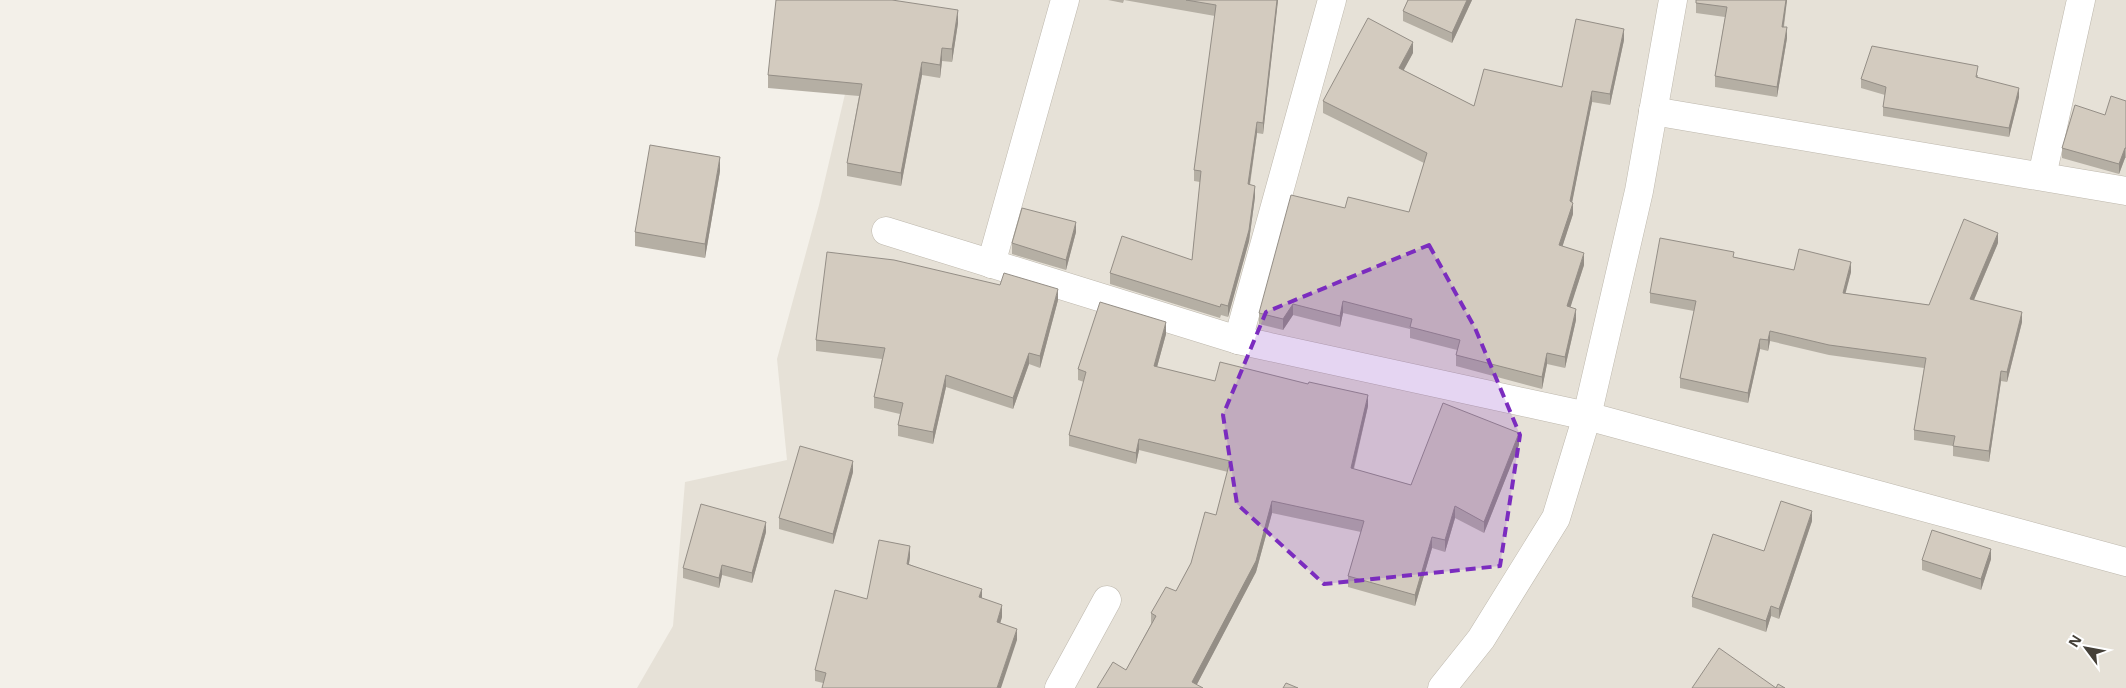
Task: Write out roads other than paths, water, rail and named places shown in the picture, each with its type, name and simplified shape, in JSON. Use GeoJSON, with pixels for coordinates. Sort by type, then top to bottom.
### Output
{"type":"FeatureCollection","features":[{"type":"Feature","properties":{"kind":"street"},"geometry":{"type":"LineString","coordinates":[[991,264],[1065,0]]}},
{"type":"Feature","properties":{"kind":"street"},"geometry":{"type":"LineString","coordinates":[[1238,340],[1332,0]]}},
{"type":"Feature","properties":{"kind":"street"},"geometry":{"type":"LineString","coordinates":[[1442,688],[1481,639],[1556,518],[1588,416],[1639,192],[1673,0]]}},
{"type":"Feature","properties":{"kind":"street"},"geometry":{"type":"LineString","coordinates":[[2042,176],[2081,0]]}},
{"type":"Feature","properties":{"kind":"street"},"geometry":{"type":"LineString","coordinates":[[1653,111],[2126,191]]}},
{"type":"Feature","properties":{"kind":"street"},"geometry":{"type":"LineString","coordinates":[[886,231],[1238,340],[1588,416],[2126,562]]}},
{"type":"Feature","properties":{"kind":"street"},"geometry":{"type":"LineString","coordinates":[[1059,688],[1107,600]]}}]}
